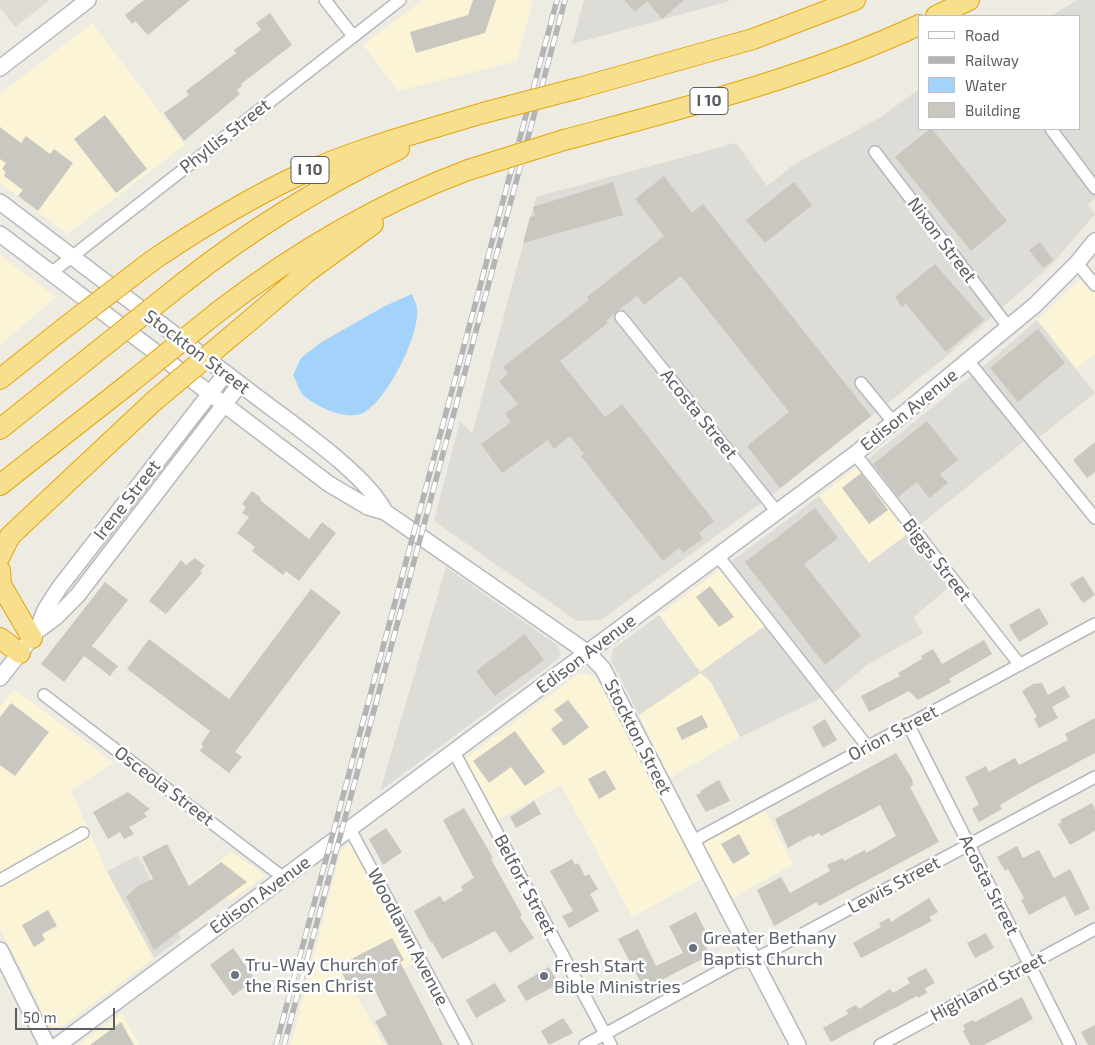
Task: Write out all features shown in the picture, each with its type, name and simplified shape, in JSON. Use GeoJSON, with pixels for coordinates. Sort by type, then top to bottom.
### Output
{"type":"FeatureCollection","features":[{"type":"Feature","properties":{"kind":"highway","name":"I 10"},"geometry":{"type":"LineString","coordinates":[[0,379],[152,260],[235,208],[298,176],[357,152],[483,114],[752,39],[855,0]]}},
{"type":"Feature","properties":{"kind":"highway"},"geometry":{"type":"LineString","coordinates":[[938,15],[969,0]]}},
{"type":"Feature","properties":{"kind":"highway","name":"I 10"},"geometry":{"type":"LineString","coordinates":[[0,485],[219,311],[287,261],[342,228],[414,192],[468,170],[564,140],[746,90],[852,53],[918,25]]}},
{"type":"Feature","properties":{"kind":"highway"},"geometry":{"type":"LineString","coordinates":[[0,429],[183,283],[257,227],[314,193],[412,143],[483,114]]}},
{"type":"Feature","properties":{"kind":"highway"},"geometry":{"type":"LineString","coordinates":[[0,556],[10,536],[154,401],[241,328],[352,238],[418,195],[468,170]]}},
{"type":"Feature","properties":{"kind":"highway"},"geometry":{"type":"LineString","coordinates":[[0,364],[63,329]]}},
{"type":"Feature","properties":{"kind":"highway"},"geometry":{"type":"LineString","coordinates":[[0,570],[2,585],[30,640]]}},
{"type":"Feature","properties":{"kind":"highway"},"geometry":{"type":"LineString","coordinates":[[0,638],[30,640]]}},
{"type":"Feature","properties":{"kind":"main road"},"geometry":{"type":"LineString","coordinates":[[0,68],[88,0]]}},
{"type":"Feature","properties":{"kind":"main road","name":"Stockton Street"},"geometry":{"type":"LineString","coordinates":[[0,202],[317,443],[368,486],[385,512]]}},
{"type":"Feature","properties":{"kind":"main road","name":"Stockton Street"},"geometry":{"type":"LineString","coordinates":[[0,234],[339,491],[368,507],[385,512],[588,652],[603,669],[616,691],[691,842],[798,1045]]}},
{"type":"Feature","properties":{"kind":"main road","name":"Edison Avenue"},"geometry":{"type":"LineString","coordinates":[[58,1045],[855,454],[1009,328],[1077,263],[1095,242]]}},
{"type":"Feature","properties":{"kind":"main road","name":"Irene Street"},"geometry":{"type":"LineString","coordinates":[[30,640],[59,588],[226,373]]}},
{"type":"Feature","properties":{"kind":"main road","name":"Irene Street"},"geometry":{"type":"LineString","coordinates":[[0,678],[30,640],[77,596],[240,384]]}},
{"type":"Feature","properties":{"kind":"main road"},"geometry":{"type":"LineString","coordinates":[[0,950],[47,1045]]}},
{"type":"Feature","properties":{"kind":"street"},"geometry":{"type":"LineString","coordinates":[[325,0],[353,36]]}},
{"type":"Feature","properties":{"kind":"street","name":"Phyllis Street"},"geometry":{"type":"LineString","coordinates":[[51,273],[400,0]]}},
{"type":"Feature","properties":{"kind":"street"},"geometry":{"type":"LineString","coordinates":[[1051,130],[1095,188]]}},
{"type":"Feature","properties":{"kind":"street","name":"Nixon Street"},"geometry":{"type":"LineString","coordinates":[[875,152],[1009,328]]}},
{"type":"Feature","properties":{"kind":"street"},"geometry":{"type":"LineString","coordinates":[[1077,263],[1095,285]]}},
{"type":"Feature","properties":{"kind":"street","name":"Acosta Street"},"geometry":{"type":"LineString","coordinates":[[621,316],[778,512]]}},
{"type":"Feature","properties":{"kind":"street"},"geometry":{"type":"LineString","coordinates":[[969,362],[1095,518]]}},
{"type":"Feature","properties":{"kind":"street"},"geometry":{"type":"LineString","coordinates":[[861,383],[894,423]]}},
{"type":"Feature","properties":{"kind":"street","name":"Biggs Street"},"geometry":{"type":"LineString","coordinates":[[855,454],[1020,665]]}},
{"type":"Feature","properties":{"kind":"street"},"geometry":{"type":"LineString","coordinates":[[718,556],[867,746]]}},
{"type":"Feature","properties":{"kind":"street","name":"Orion Street"},"geometry":{"type":"LineString","coordinates":[[691,842],[1095,624]]}},
{"type":"Feature","properties":{"kind":"street","name":"Osceola Street"},"geometry":{"type":"LineString","coordinates":[[44,695],[284,878]]}},
{"type":"Feature","properties":{"kind":"street","name":"Acosta Street"},"geometry":{"type":"LineString","coordinates":[[908,724],[1070,1045]]}},
{"type":"Feature","properties":{"kind":"street","name":"Belfort Street"},"geometry":{"type":"LineString","coordinates":[[454,752],[611,1045]]}},
{"type":"Feature","properties":{"kind":"street","name":"Lewis Street"},"geometry":{"type":"LineString","coordinates":[[585,1045],[736,962],[753,960],[1095,777]]}},
{"type":"Feature","properties":{"kind":"street","name":"Woodlawn Avenue"},"geometry":{"type":"LineString","coordinates":[[350,829],[466,1045]]}},
{"type":"Feature","properties":{"kind":"street"},"geometry":{"type":"LineString","coordinates":[[0,880],[83,833]]}},
{"type":"Feature","properties":{"kind":"street","name":"Highland Street"},"geometry":{"type":"LineString","coordinates":[[880,1045],[1095,929]]}},
{"type":"Feature","properties":{"kind":"shaded area"},"geometry":{"type":"Polygon","coordinates":[[[0,0],[50,0],[15,27],[0,8],[0,0]]]}},
{"type":"Feature","properties":{"kind":"shaded area"},"geometry":{"type":"Polygon","coordinates":[[[423,0],[533,0],[517,61],[398,91],[363,45],[423,0]]]}},
{"type":"Feature","properties":{"kind":"shaded area"},"geometry":{"type":"Polygon","coordinates":[[[584,0],[729,0],[730,1],[572,44],[584,0]]]}},
{"type":"Feature","properties":{"kind":"shaded area"},"geometry":{"type":"Polygon","coordinates":[[[1077,0],[1095,0],[1095,198],[1088,205],[1095,214],[1051,265],[948,355],[780,489],[601,620],[577,621],[434,521],[460,421],[472,434],[536,197],[736,143],[767,186],[793,165],[881,117],[918,90],[918,130],[1080,130],[1080,15],[1053,15],[1077,0]]]}},
{"type":"Feature","properties":{"kind":"shaded area"},"geometry":{"type":"Polygon","coordinates":[[[92,23],[185,145],[67,234],[0,183],[0,94],[92,23]]]}},
{"type":"Feature","properties":{"kind":"shaded area"},"geometry":{"type":"Polygon","coordinates":[[[0,255],[56,297],[0,345],[0,255]]]}},
{"type":"Feature","properties":{"kind":"shaded area"},"geometry":{"type":"Polygon","coordinates":[[[1083,277],[1095,292],[1095,354],[1076,369],[1037,320],[1083,277]]]}},
{"type":"Feature","properties":{"kind":"shaded area"},"geometry":{"type":"Polygon","coordinates":[[[1037,320],[1095,393],[1028,446],[1024,441],[911,532],[951,585],[913,618],[923,633],[867,665],[836,691],[740,737],[711,682],[701,673],[639,715],[611,660],[613,649],[659,615],[700,672],[766,625],[721,569],[819,496],[869,563],[910,532],[859,466],[991,360],[1037,320]]]}},
{"type":"Feature","properties":{"kind":"shaded area"},"geometry":{"type":"Polygon","coordinates":[[[859,466],[911,532],[869,564],[819,496],[859,466]]]}},
{"type":"Feature","properties":{"kind":"shaded area"},"geometry":{"type":"Polygon","coordinates":[[[446,567],[557,645],[561,654],[557,660],[380,791],[446,567]]]}},
{"type":"Feature","properties":{"kind":"shaded area"},"geometry":{"type":"Polygon","coordinates":[[[721,569],[766,625],[711,682],[740,737],[670,778],[639,715],[700,672],[659,615],[721,569]]]}},
{"type":"Feature","properties":{"kind":"shaded area"},"geometry":{"type":"Polygon","coordinates":[[[585,673],[596,678],[607,693],[702,879],[632,917],[561,785],[485,827],[454,767],[579,674],[585,673]]]}},
{"type":"Feature","properties":{"kind":"shaded area"},"geometry":{"type":"Polygon","coordinates":[[[14,689],[114,763],[71,790],[107,872],[154,958],[58,1028],[51,1027],[46,1022],[37,999],[0,929],[0,707],[14,689]]]}},
{"type":"Feature","properties":{"kind":"shaded area"},"geometry":{"type":"Polygon","coordinates":[[[765,810],[793,864],[732,898],[703,844],[765,810]]]}},
{"type":"Feature","properties":{"kind":"shaded area"},"geometry":{"type":"Polygon","coordinates":[[[351,843],[416,962],[357,995],[384,1045],[291,1045],[341,850],[351,843]]]}},
{"type":"Feature","properties":{"kind":"shaded area"},"geometry":{"type":"Polygon","coordinates":[[[232,852],[265,876],[230,901],[198,877],[232,852]]]}},
{"type":"Feature","properties":{"kind":"shaded area"},"geometry":{"type":"Polygon","coordinates":[[[138,855],[181,938],[154,958],[107,872],[138,855]]]}},
{"type":"Feature","properties":{"kind":"shaded area"},"geometry":{"type":"Polygon","coordinates":[[[122,1013],[139,1045],[77,1045],[122,1013]]]}},
{"type":"Feature","properties":{"kind":"water"},"geometry":{"type":"Polygon","coordinates":[[[412,294],[417,308],[417,320],[408,349],[392,380],[374,405],[358,415],[342,414],[325,409],[304,396],[293,375],[301,358],[320,343],[385,306],[412,294]]]}},
{"type":"Feature","properties":{"kind":"building"},"geometry":{"type":"Polygon","coordinates":[[[144,0],[190,0],[148,35],[135,21],[132,24],[125,15],[144,0]]]}},
{"type":"Feature","properties":{"kind":"building"},"geometry":{"type":"Polygon","coordinates":[[[473,0],[496,0],[485,33],[416,53],[410,32],[468,15],[473,0]]]}},
{"type":"Feature","properties":{"kind":"building"},"geometry":{"type":"Polygon","coordinates":[[[624,0],[684,0],[662,19],[647,1],[635,12],[624,0]]]}},
{"type":"Feature","properties":{"kind":"building"},"geometry":{"type":"Polygon","coordinates":[[[270,13],[292,45],[241,84],[242,86],[237,90],[240,94],[184,141],[164,113],[189,95],[186,91],[236,53],[234,50],[261,30],[256,23],[270,13]]]}},
{"type":"Feature","properties":{"kind":"building"},"geometry":{"type":"Polygon","coordinates":[[[105,115],[147,169],[116,193],[74,139],[105,115]]]}},
{"type":"Feature","properties":{"kind":"building"},"geometry":{"type":"Polygon","coordinates":[[[0,127],[21,143],[26,136],[50,154],[54,149],[73,163],[38,211],[18,196],[23,190],[4,176],[6,172],[2,169],[6,163],[0,159],[0,127]]]}},
{"type":"Feature","properties":{"kind":"building"},"geometry":{"type":"Polygon","coordinates":[[[929,130],[933,130],[1007,221],[971,251],[895,157],[929,130]]]}},
{"type":"Feature","properties":{"kind":"building"},"geometry":{"type":"Polygon","coordinates":[[[664,176],[692,213],[703,204],[871,416],[780,488],[747,446],[789,412],[681,276],[644,305],[637,296],[606,321],[608,323],[560,361],[605,417],[622,404],[714,521],[699,533],[703,538],[683,553],[679,548],[663,561],[581,456],[584,454],[570,436],[554,449],[548,440],[502,473],[481,444],[511,422],[505,414],[518,404],[499,381],[508,374],[503,367],[589,300],[587,297],[664,236],[635,199],[664,176]]]}},
{"type":"Feature","properties":{"kind":"building"},"geometry":{"type":"Polygon","coordinates":[[[613,182],[623,215],[523,243],[530,217],[535,216],[533,207],[613,182]]]}},
{"type":"Feature","properties":{"kind":"building"},"geometry":{"type":"Polygon","coordinates":[[[794,182],[812,205],[765,243],[746,220],[794,182]]]}},
{"type":"Feature","properties":{"kind":"building"},"geometry":{"type":"Polygon","coordinates":[[[1040,242],[1053,260],[1043,268],[1029,250],[1040,242]]]}},
{"type":"Feature","properties":{"kind":"building"},"geometry":{"type":"Polygon","coordinates":[[[935,264],[984,320],[946,352],[906,304],[902,307],[895,297],[935,264]]]}},
{"type":"Feature","properties":{"kind":"building"},"geometry":{"type":"Polygon","coordinates":[[[1038,329],[1065,363],[1018,402],[990,368],[1038,329]]]}},
{"type":"Feature","properties":{"kind":"building"},"geometry":{"type":"Polygon","coordinates":[[[927,421],[958,460],[940,474],[948,483],[929,498],[917,482],[898,497],[873,464],[927,421]]]}},
{"type":"Feature","properties":{"kind":"building"},"geometry":{"type":"Polygon","coordinates":[[[1095,442],[1095,472],[1087,478],[1073,460],[1095,442]]]}},
{"type":"Feature","properties":{"kind":"building"},"geometry":{"type":"Polygon","coordinates":[[[861,473],[888,510],[869,524],[842,488],[861,473]]]}},
{"type":"Feature","properties":{"kind":"building"},"geometry":{"type":"Polygon","coordinates":[[[252,491],[261,498],[260,500],[309,539],[322,522],[336,533],[299,581],[286,571],[283,575],[252,551],[255,547],[237,533],[249,517],[242,513],[246,507],[242,504],[252,491]]]}},
{"type":"Feature","properties":{"kind":"building"},"geometry":{"type":"Polygon","coordinates":[[[815,508],[838,538],[804,564],[861,636],[825,665],[745,562],[815,508]]]}},
{"type":"Feature","properties":{"kind":"building"},"geometry":{"type":"Polygon","coordinates":[[[195,558],[205,566],[200,571],[202,573],[166,614],[149,601],[181,560],[186,565],[195,558]]]}},
{"type":"Feature","properties":{"kind":"building"},"geometry":{"type":"Polygon","coordinates":[[[1083,576],[1095,595],[1083,603],[1070,584],[1083,576]]]}},
{"type":"Feature","properties":{"kind":"building"},"geometry":{"type":"Polygon","coordinates":[[[105,582],[128,600],[92,646],[118,666],[110,676],[84,656],[64,682],[41,664],[105,582]]]}},
{"type":"Feature","properties":{"kind":"building"},"geometry":{"type":"Polygon","coordinates":[[[710,586],[734,617],[719,627],[696,597],[710,586]]]}},
{"type":"Feature","properties":{"kind":"building"},"geometry":{"type":"Polygon","coordinates":[[[311,589],[341,612],[235,752],[242,757],[229,773],[200,751],[203,746],[201,744],[210,731],[127,669],[149,639],[229,699],[311,589]]]}},
{"type":"Feature","properties":{"kind":"building"},"geometry":{"type":"Polygon","coordinates":[[[1039,608],[1049,624],[1019,642],[1009,625],[1039,608]]]}},
{"type":"Feature","properties":{"kind":"building"},"geometry":{"type":"Polygon","coordinates":[[[525,634],[544,660],[495,696],[476,671],[525,634]]]}},
{"type":"Feature","properties":{"kind":"building"},"geometry":{"type":"Polygon","coordinates":[[[984,640],[992,654],[949,679],[951,682],[918,700],[909,691],[869,712],[861,696],[900,676],[898,673],[922,659],[921,656],[933,649],[942,664],[984,640]]]}},
{"type":"Feature","properties":{"kind":"building"},"geometry":{"type":"Polygon","coordinates":[[[1042,683],[1048,695],[1064,686],[1070,697],[1052,707],[1058,718],[1039,728],[1034,719],[1037,717],[1022,691],[1033,684],[1042,683]]]}},
{"type":"Feature","properties":{"kind":"building"},"geometry":{"type":"Polygon","coordinates":[[[568,700],[589,727],[564,746],[551,729],[563,720],[554,710],[568,700]]]}},
{"type":"Feature","properties":{"kind":"building"},"geometry":{"type":"Polygon","coordinates":[[[11,703],[49,732],[15,776],[0,765],[0,717],[11,703]]]}},
{"type":"Feature","properties":{"kind":"building"},"geometry":{"type":"Polygon","coordinates":[[[702,715],[708,727],[682,740],[676,728],[702,715]]]}},
{"type":"Feature","properties":{"kind":"building"},"geometry":{"type":"Polygon","coordinates":[[[1095,718],[1095,753],[1000,805],[1002,809],[979,822],[972,809],[979,805],[965,777],[986,766],[989,772],[1015,758],[1019,765],[1068,740],[1065,734],[1095,718]]]}},
{"type":"Feature","properties":{"kind":"building"},"geometry":{"type":"Polygon","coordinates":[[[825,719],[837,740],[823,748],[812,727],[825,719]]]}},
{"type":"Feature","properties":{"kind":"building"},"geometry":{"type":"Polygon","coordinates":[[[515,731],[545,772],[525,786],[511,767],[489,783],[473,761],[515,731]]]}},
{"type":"Feature","properties":{"kind":"building"},"geometry":{"type":"Polygon","coordinates":[[[896,753],[912,779],[913,785],[910,787],[939,842],[819,906],[817,902],[774,926],[757,890],[781,877],[790,893],[830,871],[827,865],[843,858],[844,861],[865,850],[866,853],[896,836],[880,805],[821,836],[819,833],[812,837],[811,835],[788,848],[775,819],[896,753]]]}},
{"type":"Feature","properties":{"kind":"building"},"geometry":{"type":"Polygon","coordinates":[[[605,770],[616,789],[599,799],[588,779],[605,770]]]}},
{"type":"Feature","properties":{"kind":"building"},"geometry":{"type":"Polygon","coordinates":[[[719,780],[730,801],[706,812],[696,795],[719,780]]]}},
{"type":"Feature","properties":{"kind":"building"},"geometry":{"type":"Polygon","coordinates":[[[128,792],[150,809],[144,813],[147,817],[129,827],[134,834],[124,839],[120,832],[108,839],[93,812],[128,792]]]}},
{"type":"Feature","properties":{"kind":"building"},"geometry":{"type":"Polygon","coordinates":[[[534,801],[541,814],[516,828],[510,817],[534,801]]]}},
{"type":"Feature","properties":{"kind":"building"},"geometry":{"type":"Polygon","coordinates":[[[1092,803],[1095,810],[1095,831],[1070,845],[1058,824],[1062,822],[1060,820],[1092,803]]]}},
{"type":"Feature","properties":{"kind":"building"},"geometry":{"type":"Polygon","coordinates":[[[464,808],[493,858],[491,859],[522,915],[520,917],[534,938],[510,953],[495,931],[442,959],[414,911],[440,896],[444,902],[463,890],[461,886],[474,878],[443,820],[464,808]]]}},
{"type":"Feature","properties":{"kind":"building"},"geometry":{"type":"Polygon","coordinates":[[[386,828],[402,852],[383,865],[369,839],[386,828]]]}},
{"type":"Feature","properties":{"kind":"building"},"geometry":{"type":"Polygon","coordinates":[[[739,834],[750,854],[733,864],[721,844],[739,834]]]}},
{"type":"Feature","properties":{"kind":"building"},"geometry":{"type":"Polygon","coordinates":[[[167,844],[189,886],[221,862],[247,882],[154,950],[126,897],[139,885],[153,879],[142,857],[167,844]]]}},
{"type":"Feature","properties":{"kind":"building"},"geometry":{"type":"Polygon","coordinates":[[[1017,846],[1023,858],[1039,850],[1054,878],[1070,869],[1090,909],[1075,916],[1065,896],[1029,915],[1021,900],[1024,898],[1008,869],[1005,871],[997,857],[1017,846]]]}},
{"type":"Feature","properties":{"kind":"building"},"geometry":{"type":"Polygon","coordinates":[[[572,859],[575,865],[578,863],[585,876],[589,874],[598,889],[590,894],[599,911],[569,928],[562,916],[573,911],[550,871],[572,859]]]}},
{"type":"Feature","properties":{"kind":"building"},"geometry":{"type":"Polygon","coordinates":[[[929,898],[938,912],[929,917],[932,921],[861,958],[853,943],[881,927],[879,923],[889,918],[891,922],[929,898]]]}},
{"type":"Feature","properties":{"kind":"building"},"geometry":{"type":"Polygon","coordinates":[[[48,910],[57,926],[42,934],[45,940],[34,947],[22,925],[48,910]]]}},
{"type":"Feature","properties":{"kind":"building","name":"Greater Bethany Baptist Church"},"geometry":{"type":"Polygon","coordinates":[[[696,912],[710,940],[704,943],[710,955],[644,989],[618,939],[638,929],[656,966],[683,953],[669,926],[696,912]]]}},
{"type":"Feature","properties":{"kind":"building"},"geometry":{"type":"Polygon","coordinates":[[[986,933],[994,948],[975,958],[967,943],[986,933]]]}},
{"type":"Feature","properties":{"kind":"building"},"geometry":{"type":"Polygon","coordinates":[[[392,938],[404,960],[400,962],[443,1045],[388,1045],[375,1021],[387,1015],[369,978],[350,988],[338,966],[392,938]]]}},
{"type":"Feature","properties":{"kind":"building","name":"Tru-Way Church of the Risen Christ"},"geometry":{"type":"Polygon","coordinates":[[[233,948],[255,979],[233,996],[210,965],[233,948]]]}},
{"type":"Feature","properties":{"kind":"building","name":"Fresh Start Bible Ministries"},"geometry":{"type":"Polygon","coordinates":[[[549,967],[559,984],[526,1001],[517,986],[549,967]]]}},
{"type":"Feature","properties":{"kind":"building"},"geometry":{"type":"Polygon","coordinates":[[[926,968],[935,983],[925,988],[927,993],[918,998],[917,996],[831,1042],[823,1028],[848,1014],[846,1010],[856,1005],[859,1009],[890,989],[893,993],[910,983],[907,978],[926,968]]]}},
{"type":"Feature","properties":{"kind":"building"},"geometry":{"type":"Polygon","coordinates":[[[495,983],[506,1001],[476,1018],[466,1000],[495,983]]]}},
{"type":"Feature","properties":{"kind":"building"},"geometry":{"type":"Polygon","coordinates":[[[1022,997],[1033,1019],[984,1045],[970,1045],[963,1031],[965,1030],[963,1025],[973,1020],[975,1022],[1022,997]]]}},
{"type":"Feature","properties":{"kind":"building"},"geometry":{"type":"Polygon","coordinates":[[[563,1018],[573,1033],[549,1045],[541,1031],[563,1018]]]}},
{"type":"Feature","properties":{"kind":"building"},"geometry":{"type":"Polygon","coordinates":[[[121,1022],[134,1045],[90,1045],[121,1022]]]}},
{"type":"Feature","properties":{"kind":"building"},"geometry":{"type":"Polygon","coordinates":[[[1095,1025],[1095,1045],[1088,1045],[1081,1032],[1095,1025]]]}},
{"type":"Feature","properties":{"kind":"railway"},"geometry":{"type":"LineString","coordinates":[[276,1045],[557,0]]}},
{"type":"Feature","properties":{"kind":"railway"},"geometry":{"type":"LineString","coordinates":[[284,1045],[565,0]]}},
{"type":"Feature","properties":{"kind":"place","name":"Greater Bethany Baptist Church"},"geometry":{"type":"Point","coordinates":[693,948]}},
{"type":"Feature","properties":{"kind":"place","name":"Tru-Way Church of the Risen Christ"},"geometry":{"type":"Point","coordinates":[235,975]}},
{"type":"Feature","properties":{"kind":"place","name":"Fresh Start Bible Ministries"},"geometry":{"type":"Point","coordinates":[544,976]}}]}
